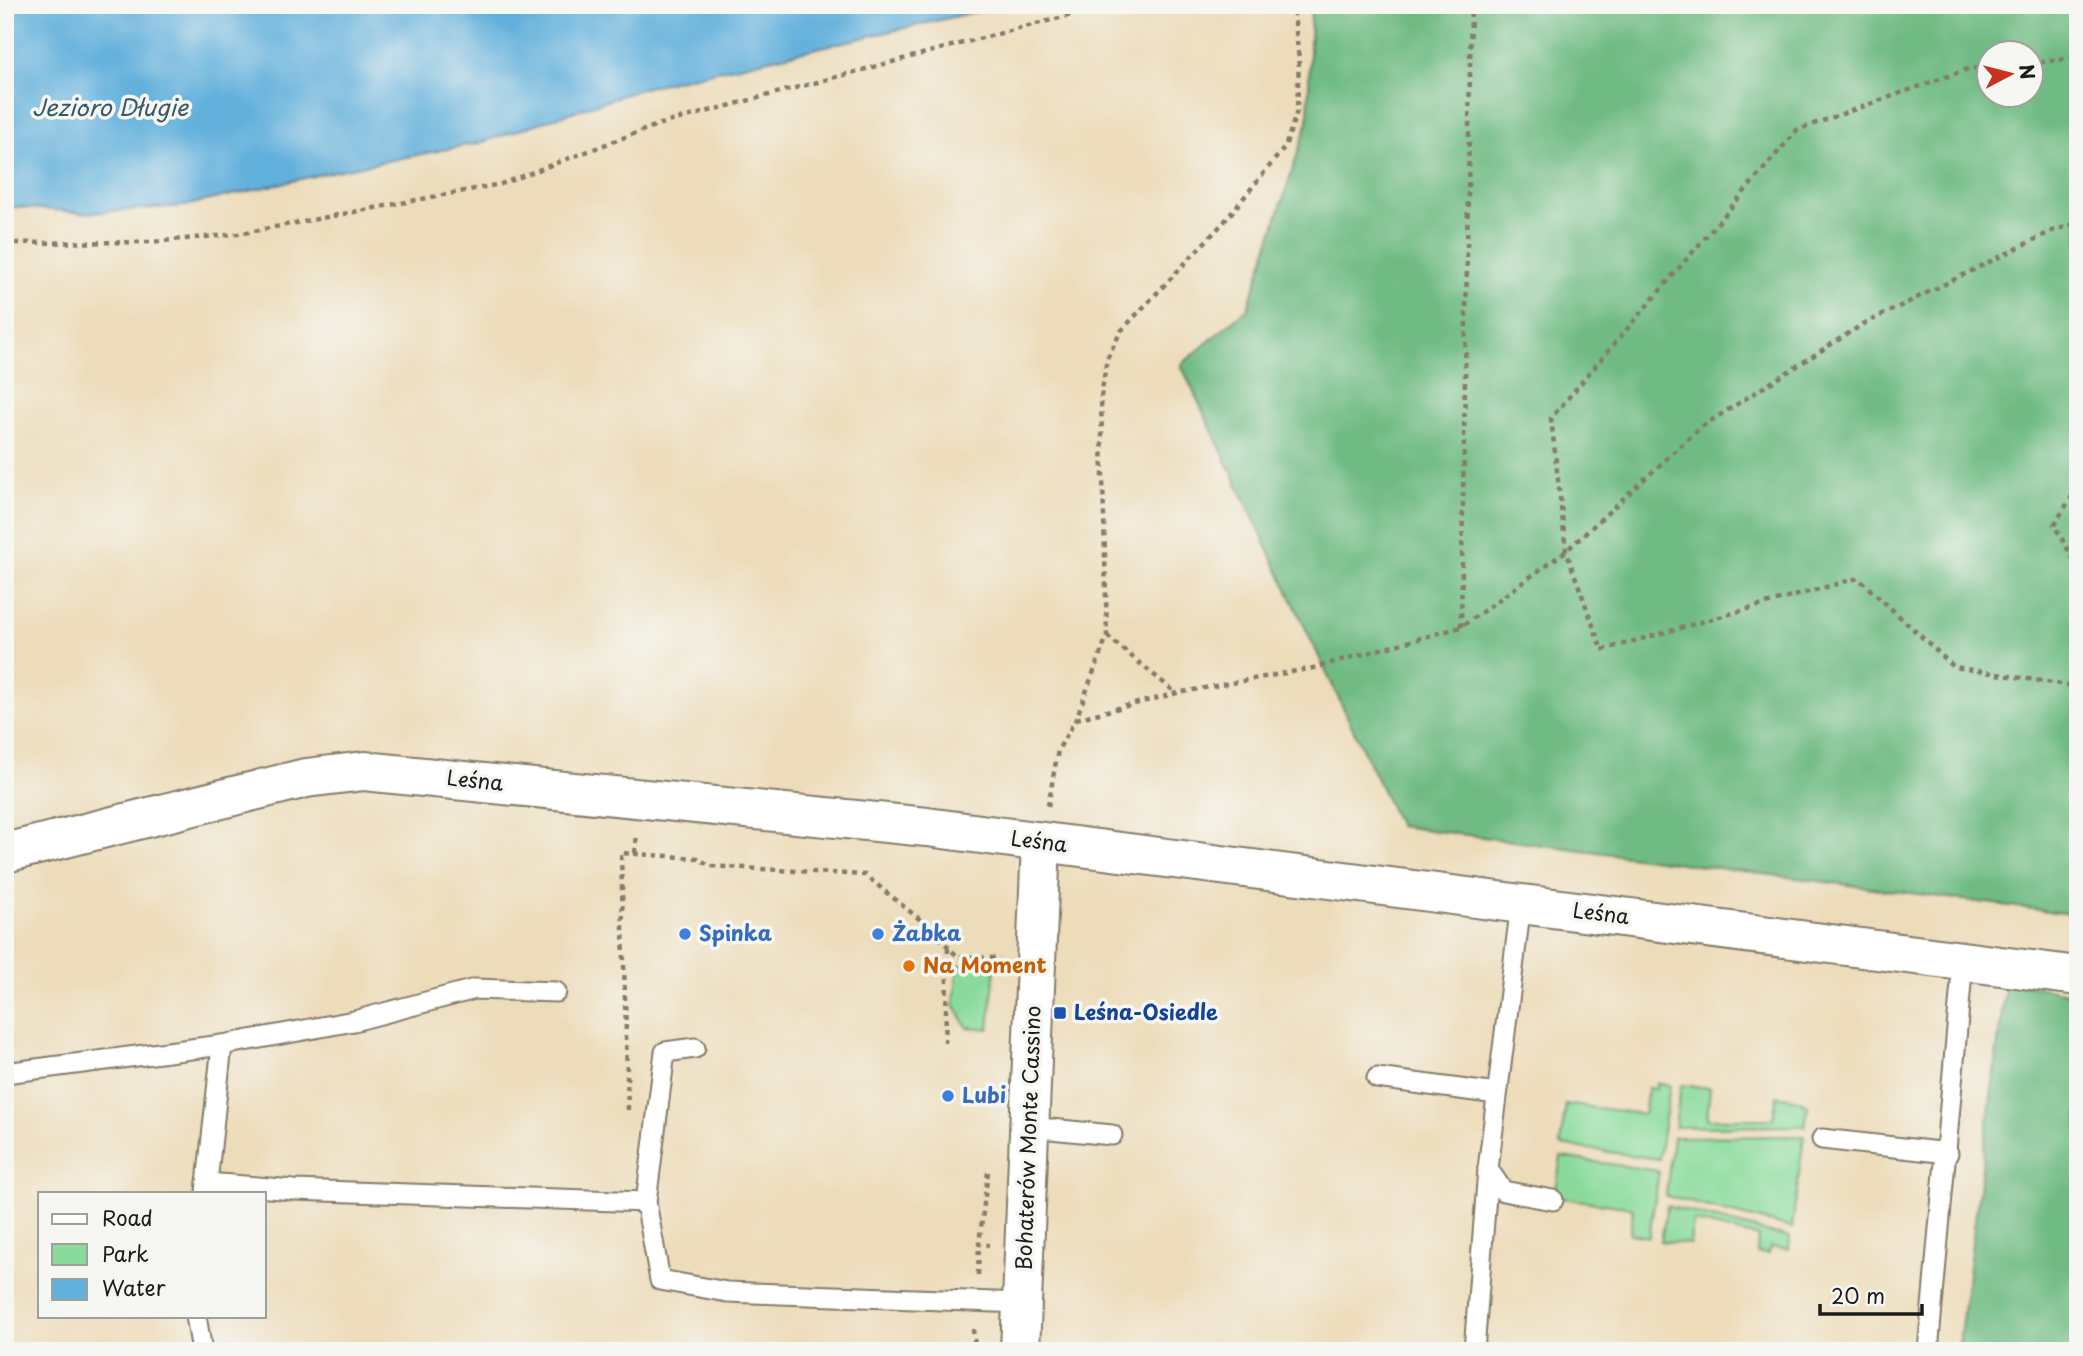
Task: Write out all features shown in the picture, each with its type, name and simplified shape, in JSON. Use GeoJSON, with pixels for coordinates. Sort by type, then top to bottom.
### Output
{"type":"FeatureCollection","features":[{"type":"Feature","properties":{"kind":"street","name":"Leśna"},"geometry":{"type":"LineString","coordinates":[[5,853],[306,778],[364,771],[927,827],[1044,828],[1521,904],[2078,976]]}},
{"type":"Feature","properties":{"kind":"street","name":"Bohaterów Monte Cassino"},"geometry":{"type":"LineString","coordinates":[[1020,1351],[1044,828]]}},
{"type":"Feature","properties":{"kind":"lane"},"geometry":{"type":"LineString","coordinates":[[1474,1351],[1488,1169],[1521,904]]}},
{"type":"Feature","properties":{"kind":"lane"},"geometry":{"type":"LineString","coordinates":[[1928,1351],[1948,1153],[1963,961]]}},
{"type":"Feature","properties":{"kind":"lane"},"geometry":{"type":"LineString","coordinates":[[5,1073],[222,1045],[354,1021],[475,989],[556,992]]}},
{"type":"Feature","properties":{"kind":"lane"},"geometry":{"type":"LineString","coordinates":[[222,1045],[207,1188],[646,1202]]}},
{"type":"Feature","properties":{"kind":"lane"},"geometry":{"type":"LineString","coordinates":[[695,1048],[665,1052],[646,1202],[660,1280],[727,1292],[1022,1303]]}},
{"type":"Feature","properties":{"kind":"lane"},"geometry":{"type":"LineString","coordinates":[[1377,1077],[1497,1094]]}},
{"type":"Feature","properties":{"kind":"lane"},"geometry":{"type":"LineString","coordinates":[[1030,1127],[1112,1135]]}},
{"type":"Feature","properties":{"kind":"lane"},"geometry":{"type":"LineString","coordinates":[[1822,1139],[1948,1153]]}},
{"type":"Feature","properties":{"kind":"lane"},"geometry":{"type":"LineString","coordinates":[[1488,1169],[1503,1191],[1553,1200]]}},
{"type":"Feature","properties":{"kind":"lane"},"geometry":{"type":"LineString","coordinates":[[196,1318],[202,1351]]}},
{"type":"Feature","properties":{"kind":"path"},"geometry":{"type":"LineString","coordinates":[[5,243],[151,242],[238,234],[501,184],[657,125],[1000,33],[1087,11],[1196,5]]}},
{"type":"Feature","properties":{"kind":"path"},"geometry":{"type":"LineString","coordinates":[[1044,828],[1058,750],[1076,719],[1107,636],[1101,388],[1107,358],[1121,331],[1224,222],[1285,147],[1297,111],[1299,59],[1293,5]]}},
{"type":"Feature","properties":{"kind":"path"},"geometry":{"type":"LineString","coordinates":[[1461,627],[1471,5]]}},
{"type":"Feature","properties":{"kind":"path"},"geometry":{"type":"LineString","coordinates":[[2044,62],[2078,57]]}},
{"type":"Feature","properties":{"kind":"path"},"geometry":{"type":"LineString","coordinates":[[1974,68],[1797,130],[1551,418],[1566,551],[1602,650],[1858,578],[1954,667],[2078,687]]}},
{"type":"Feature","properties":{"kind":"path"},"geometry":{"type":"LineString","coordinates":[[1076,719],[1177,693],[1313,668],[1461,627],[1566,551],[1701,427],[1860,326],[2052,231],[2078,223]]}},
{"type":"Feature","properties":{"kind":"path"},"geometry":{"type":"LineString","coordinates":[[2078,487],[2054,525],[2078,567]]}},
{"type":"Feature","properties":{"kind":"path"},"geometry":{"type":"LineString","coordinates":[[1107,636],[1177,693]]}},
{"type":"Feature","properties":{"kind":"path"},"geometry":{"type":"LineString","coordinates":[[628,1118],[621,853],[698,858],[709,866],[865,875],[958,957],[1001,958]]}},
{"type":"Feature","properties":{"kind":"path"},"geometry":{"type":"LineString","coordinates":[[945,1043],[948,946]]}},
{"type":"Feature","properties":{"kind":"green space"},"geometry":{"type":"Polygon","coordinates":[[[1309,5],[2078,5],[2078,915],[1399,826],[1181,365],[1248,308],[1308,121],[1309,5]]]}},
{"type":"Feature","properties":{"kind":"green space"},"geometry":{"type":"Polygon","coordinates":[[[958,965],[995,968],[989,1029],[967,1027],[954,1004],[958,965]]]}},
{"type":"Feature","properties":{"kind":"green space"},"geometry":{"type":"Polygon","coordinates":[[[2006,981],[2078,995],[2078,1351],[1958,1351],[2006,981]]]}},
{"type":"Feature","properties":{"kind":"green space"},"geometry":{"type":"Polygon","coordinates":[[[1657,1083],[1670,1085],[1659,1159],[1560,1145],[1566,1104],[1644,1114],[1648,1088],[1656,1089],[1657,1083]]]}},
{"type":"Feature","properties":{"kind":"green space"},"geometry":{"type":"Polygon","coordinates":[[[1681,1085],[1710,1088],[1707,1119],[1773,1119],[1777,1096],[1799,1100],[1808,1106],[1805,1126],[1675,1127],[1681,1085]]]}},
{"type":"Feature","properties":{"kind":"green space"},"geometry":{"type":"Polygon","coordinates":[[[1804,1136],[1792,1228],[1666,1196],[1673,1137],[1804,1136]]]}},
{"type":"Feature","properties":{"kind":"green space"},"geometry":{"type":"Polygon","coordinates":[[[1561,1157],[1659,1171],[1649,1237],[1630,1234],[1633,1208],[1555,1197],[1561,1157]]]}},
{"type":"Feature","properties":{"kind":"green space"},"geometry":{"type":"Polygon","coordinates":[[[1667,1206],[1790,1238],[1789,1249],[1770,1247],[1768,1254],[1757,1253],[1758,1237],[1693,1221],[1690,1244],[1661,1241],[1667,1206]]]}},
{"type":"Feature","properties":{"kind":"water","name":"Jezioro Długie"},"geometry":{"type":"Polygon","coordinates":[[[5,5],[1006,5],[647,87],[483,142],[331,172],[184,206],[87,213],[5,206],[5,5]]]}},
{"type":"Feature","properties":{"kind":"place","name":"Spinka"},"geometry":{"type":"Point","coordinates":[685,934]}},
{"type":"Feature","properties":{"kind":"place","name":"Żabka"},"geometry":{"type":"Point","coordinates":[878,934]}},
{"type":"Feature","properties":{"kind":"place","name":"Na Moment"},"geometry":{"type":"Point","coordinates":[909,966]}},
{"type":"Feature","properties":{"kind":"place","name":"Leśna-Osiedle"},"geometry":{"type":"Point","coordinates":[1060,1013]}},
{"type":"Feature","properties":{"kind":"place","name":"Lubi"},"geometry":{"type":"Point","coordinates":[948,1096]}}]}
